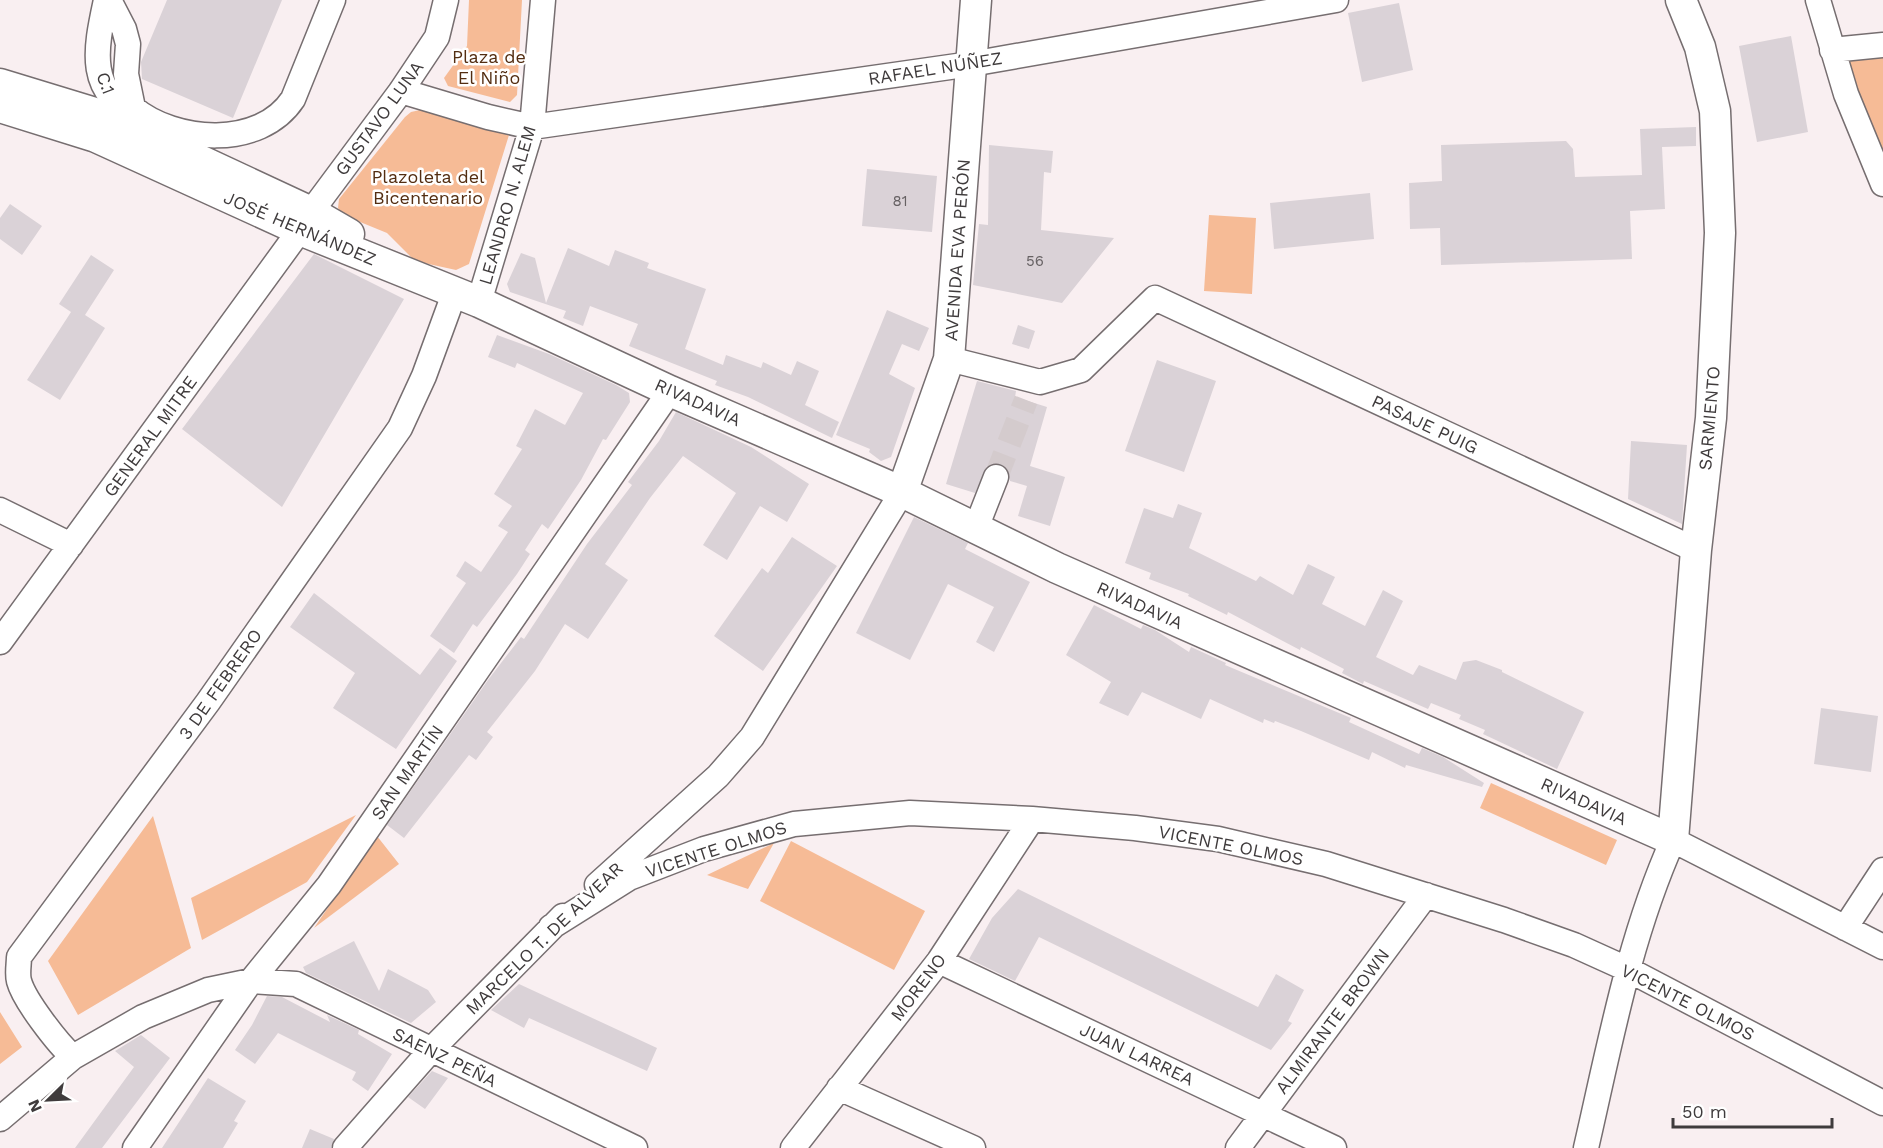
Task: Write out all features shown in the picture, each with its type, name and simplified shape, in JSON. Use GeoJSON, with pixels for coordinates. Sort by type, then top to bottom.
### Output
{"type":"FeatureCollection","features":[{"type":"Feature","properties":{"kind":"main road","name":"AVENIDA EVA PERÓN"},"geometry":{"type":"LineString","coordinates":[[902,492],[949,359],[976,0]]}},
{"type":"Feature","properties":{"kind":"main road","name":"SARMIENTO"},"geometry":{"type":"LineString","coordinates":[[1673,840],[1696,550],[1711,418],[1720,243],[1719,168],[1715,111],[1709,78],[1681,0]]}},
{"type":"Feature","properties":{"kind":"main road","name":"JOSÉ HERNÁNDEZ"},"geometry":{"type":"LineString","coordinates":[[2,105],[105,116],[154,131],[305,221]]}},
{"type":"Feature","properties":{"kind":"main road","name":"JOSÉ HERNÁNDEZ"},"geometry":{"type":"LineString","coordinates":[[2,105],[96,137],[373,248],[394,268]]}},
{"type":"Feature","properties":{"kind":"main road","name":"RIVADAVIA"},"geometry":{"type":"LineString","coordinates":[[394,268],[902,492],[1057,568],[1673,840]]}},
{"type":"Feature","properties":{"kind":"street","name":"C.1"},"geometry":{"type":"LineString","coordinates":[[108,0],[98,49],[106,92],[120,107],[154,131],[181,131],[209,135],[255,129],[270,124],[284,113],[293,99],[333,0]]}},
{"type":"Feature","properties":{"kind":"street","name":"GUSTAVO LUNA"},"geometry":{"type":"LineString","coordinates":[[305,221],[401,91],[437,37],[447,0]]}},
{"type":"Feature","properties":{"kind":"street","name":"LEANDRO N. ALEM"},"geometry":{"type":"LineString","coordinates":[[466,298],[532,126],[543,0]]}},
{"type":"Feature","properties":{"kind":"street","name":"RAFAEL NÚÑEZ"},"geometry":{"type":"LineString","coordinates":[[401,91],[488,117],[532,126],[971,64],[1336,0]]}},
{"type":"Feature","properties":{"kind":"street"},"geometry":{"type":"LineString","coordinates":[[1818,0],[1846,94],[1883,184]]}},
{"type":"Feature","properties":{"kind":"street"},"geometry":{"type":"LineString","coordinates":[[1833,50],[1873,46]]}},
{"type":"Feature","properties":{"kind":"street","name":"GENERAL MITRE"},"geometry":{"type":"LineString","coordinates":[[0,642],[305,221]]}},
{"type":"Feature","properties":{"kind":"street","name":"3 DE FEBRERO"},"geometry":{"type":"LineString","coordinates":[[73,1057],[63,1049],[28,998],[19,980],[19,957],[208,702],[400,428],[424,376],[466,298]]}},
{"type":"Feature","properties":{"kind":"street","name":"PASAJE PUIG"},"geometry":{"type":"LineString","coordinates":[[949,359],[1029,390],[1040,382],[1081,370],[1155,298],[1696,550]]}},
{"type":"Feature","properties":{"kind":"street","name":"SAN MARTÍN"},"geometry":{"type":"LineString","coordinates":[[135,1148],[251,981],[329,885],[670,391]]}},
{"type":"Feature","properties":{"kind":"street"},"geometry":{"type":"LineString","coordinates":[[976,528],[996,477]]}},
{"type":"Feature","properties":{"kind":"street","name":"MARCELO T. DE ALVEAR"},"geometry":{"type":"LineString","coordinates":[[345,1148],[430,1050],[551,927],[718,776],[752,737],[902,492]]}},
{"type":"Feature","properties":{"kind":"street"},"geometry":{"type":"LineString","coordinates":[[0,510],[71,545]]}},
{"type":"Feature","properties":{"kind":"street","name":"VICENTE OLMOS"},"geometry":{"type":"LineString","coordinates":[[551,927],[629,878],[704,849],[794,824],[910,813],[1032,819],[1135,828],[1218,839],[1326,864],[1574,945],[1627,969],[1883,1103]]}},
{"type":"Feature","properties":{"kind":"street","name":"MORENO"},"geometry":{"type":"LineString","coordinates":[[793,1148],[939,961],[1032,819]]}},
{"type":"Feature","properties":{"kind":"street"},"geometry":{"type":"LineString","coordinates":[[1586,1148],[1627,969],[1653,885],[1673,840]]}},
{"type":"Feature","properties":{"kind":"street","name":"RIVADAVIA"},"geometry":{"type":"LineString","coordinates":[[1673,840],[1883,947]]}},
{"type":"Feature","properties":{"kind":"street"},"geometry":{"type":"LineString","coordinates":[[1845,928],[1883,870]]}},
{"type":"Feature","properties":{"kind":"street","name":"ALMIRANTE BROWN"},"geometry":{"type":"LineString","coordinates":[[1238,1148],[1426,895]]}},
{"type":"Feature","properties":{"kind":"street","name":"JUAN LARREA"},"geometry":{"type":"LineString","coordinates":[[939,961],[1334,1148]]}},
{"type":"Feature","properties":{"kind":"street","name":"SAENZ PEÑA"},"geometry":{"type":"LineString","coordinates":[[0,1119],[73,1057],[143,1017],[208,990],[251,981],[296,984],[635,1148]]}},
{"type":"Feature","properties":{"kind":"street"},"geometry":{"type":"LineString","coordinates":[[839,1088],[973,1148]]}},
{"type":"Feature","properties":{"kind":"green space","name":"Plaza de El Niño"},"geometry":{"type":"Polygon","coordinates":[[[469,0],[522,0],[517,95],[510,102],[448,86],[444,78],[467,46],[469,0]]]}},
{"type":"Feature","properties":{"kind":"green space"},"geometry":{"type":"Polygon","coordinates":[[[1883,44],[1883,184],[1832,50],[1883,44]]]}},
{"type":"Feature","properties":{"kind":"green space","name":"Plazoleta del Bicentenario"},"geometry":{"type":"Polygon","coordinates":[[[420,110],[509,135],[469,264],[456,270],[415,261],[387,233],[343,215],[338,208],[339,199],[405,117],[411,112],[420,110]]]}},
{"type":"Feature","properties":{"kind":"green space"},"geometry":{"type":"Polygon","coordinates":[[[1209,215],[1256,218],[1252,294],[1204,291],[1209,215]]]}},
{"type":"Feature","properties":{"kind":"green space"},"geometry":{"type":"Polygon","coordinates":[[[1491,783],[1617,840],[1606,865],[1480,808],[1491,783]]]}},
{"type":"Feature","properties":{"kind":"green space"},"geometry":{"type":"Polygon","coordinates":[[[356,815],[307,882],[202,940],[191,898],[356,815]]]}},
{"type":"Feature","properties":{"kind":"green space"},"geometry":{"type":"Polygon","coordinates":[[[153,816],[191,948],[78,1015],[48,961],[153,816]]]}},
{"type":"Feature","properties":{"kind":"green space"},"geometry":{"type":"Polygon","coordinates":[[[377,836],[399,864],[314,928],[377,836]]]}},
{"type":"Feature","properties":{"kind":"green space"},"geometry":{"type":"Polygon","coordinates":[[[791,841],[925,911],[894,970],[760,901],[791,841]]]}},
{"type":"Feature","properties":{"kind":"green space"},"geometry":{"type":"Polygon","coordinates":[[[774,843],[748,889],[707,875],[774,843]]]}},
{"type":"Feature","properties":{"kind":"green space"},"geometry":{"type":"Polygon","coordinates":[[[0,1012],[22,1047],[0,1064],[0,1012]]]}},
{"type":"Feature","properties":{"kind":"building"},"geometry":{"type":"Polygon","coordinates":[[[167,0],[282,0],[233,118],[142,79],[141,62],[167,0]]]}},
{"type":"Feature","properties":{"kind":"building"},"geometry":{"type":"Polygon","coordinates":[[[1399,3],[1413,70],[1362,82],[1348,13],[1399,3]]]}},
{"type":"Feature","properties":{"kind":"building"},"geometry":{"type":"Polygon","coordinates":[[[1791,36],[1808,132],[1757,142],[1739,46],[1791,36]]]}},
{"type":"Feature","properties":{"kind":"building"},"geometry":{"type":"Polygon","coordinates":[[[1696,127],[1696,146],[1662,147],[1665,209],[1630,211],[1632,259],[1441,265],[1440,228],[1410,229],[1409,183],[1442,181],[1441,145],[1566,141],[1573,149],[1575,177],[1642,175],[1640,129],[1696,127]]]}},
{"type":"Feature","properties":{"kind":"building"},"geometry":{"type":"Polygon","coordinates":[[[989,145],[1053,151],[1051,173],[1044,172],[1041,230],[1114,238],[1062,303],[973,285],[979,224],[988,225],[989,145]]]}},
{"type":"Feature","properties":{"kind":"building"},"geometry":{"type":"Polygon","coordinates":[[[867,169],[937,176],[932,232],[862,226],[867,169]]]}},
{"type":"Feature","properties":{"kind":"building"},"geometry":{"type":"Polygon","coordinates":[[[1370,193],[1374,239],[1274,249],[1270,203],[1370,193]]]}},
{"type":"Feature","properties":{"kind":"building"},"geometry":{"type":"Polygon","coordinates":[[[10,204],[42,226],[22,255],[0,239],[0,218],[10,204]]]}},
{"type":"Feature","properties":{"kind":"building"},"geometry":{"type":"Polygon","coordinates":[[[568,248],[609,266],[615,250],[649,263],[647,268],[706,289],[685,349],[723,365],[726,355],[761,368],[763,362],[791,375],[797,361],[819,371],[805,405],[839,422],[832,438],[748,397],[715,385],[717,381],[629,346],[638,324],[590,306],[583,326],[563,318],[566,311],[510,292],[507,284],[521,253],[535,258],[546,303],[568,248]]]}},
{"type":"Feature","properties":{"kind":"building"},"geometry":{"type":"Polygon","coordinates":[[[314,254],[404,299],[282,507],[182,429],[314,254]]]}},
{"type":"Feature","properties":{"kind":"building"},"geometry":{"type":"Polygon","coordinates":[[[91,255],[114,270],[85,315],[105,328],[60,400],[27,380],[71,312],[59,304],[91,255]]]}},
{"type":"Feature","properties":{"kind":"building"},"geometry":{"type":"Polygon","coordinates":[[[887,310],[929,328],[919,351],[902,344],[889,374],[915,388],[891,457],[881,461],[869,452],[870,449],[836,435],[887,310]]]}},
{"type":"Feature","properties":{"kind":"building"},"geometry":{"type":"Polygon","coordinates":[[[1018,325],[1035,331],[1029,349],[1012,344],[1018,325]]]}},
{"type":"Feature","properties":{"kind":"building"},"geometry":{"type":"Polygon","coordinates":[[[497,335],[549,354],[616,385],[629,393],[630,402],[606,440],[603,439],[581,480],[548,529],[542,524],[525,550],[530,554],[517,574],[477,627],[473,624],[454,653],[430,636],[466,583],[456,576],[465,561],[481,572],[508,532],[498,526],[512,506],[494,494],[522,449],[516,446],[535,409],[565,425],[583,393],[517,363],[515,368],[488,357],[497,335]]]}},
{"type":"Feature","properties":{"kind":"building"},"geometry":{"type":"Polygon","coordinates":[[[1157,360],[1216,381],[1184,472],[1125,451],[1157,360]]]}},
{"type":"Feature","properties":{"kind":"building"},"geometry":{"type":"Polygon","coordinates":[[[977,381],[1016,391],[1015,397],[1047,407],[1030,466],[1065,477],[1050,526],[1018,516],[1027,486],[1010,481],[1007,469],[1001,464],[987,466],[975,493],[946,484],[977,381]]]}},
{"type":"Feature","properties":{"kind":"building"},"geometry":{"type":"Polygon","coordinates":[[[676,412],[751,447],[809,484],[787,522],[760,506],[727,560],[703,545],[736,493],[683,456],[650,498],[605,564],[628,580],[588,639],[565,624],[535,671],[487,732],[493,737],[476,760],[469,755],[404,838],[387,825],[488,680],[521,637],[524,639],[587,544],[632,485],[628,482],[659,441],[676,412]]]}},
{"type":"Feature","properties":{"kind":"building"},"geometry":{"type":"Polygon","coordinates":[[[1631,441],[1687,445],[1682,524],[1628,499],[1631,441]]]}},
{"type":"Feature","properties":{"kind":"building"},"geometry":{"type":"Polygon","coordinates":[[[1178,504],[1202,513],[1189,548],[1256,581],[1260,576],[1293,595],[1308,564],[1335,577],[1322,604],[1365,626],[1383,590],[1403,601],[1376,657],[1413,675],[1419,665],[1456,680],[1463,662],[1476,660],[1502,670],[1584,712],[1557,769],[1483,734],[1485,730],[1459,719],[1461,715],[1431,703],[1428,709],[1364,681],[1363,684],[1342,673],[1344,669],[1301,647],[1300,650],[1228,612],[1227,615],[1188,596],[1189,594],[1149,579],[1151,573],[1125,563],[1144,508],[1173,518],[1178,504]]]}},
{"type":"Feature","properties":{"kind":"building"},"geometry":{"type":"Polygon","coordinates":[[[914,517],[968,543],[965,549],[1030,582],[994,652],[976,642],[994,607],[948,584],[910,660],[856,633],[914,517]]]}},
{"type":"Feature","properties":{"kind":"building"},"geometry":{"type":"Polygon","coordinates":[[[792,537],[837,566],[763,671],[714,636],[762,568],[768,573],[792,537]]]}},
{"type":"Feature","properties":{"kind":"building"},"geometry":{"type":"Polygon","coordinates":[[[314,593],[420,675],[440,648],[457,661],[396,749],[333,708],[355,673],[290,627],[314,593]]]}},
{"type":"Feature","properties":{"kind":"building"},"geometry":{"type":"Polygon","coordinates":[[[1094,605],[1141,629],[1143,625],[1155,630],[1189,652],[1191,647],[1226,663],[1225,665],[1351,718],[1349,722],[1419,754],[1422,748],[1443,757],[1484,783],[1482,787],[1406,765],[1405,768],[1372,752],[1369,760],[1275,721],[1274,723],[1264,719],[1263,723],[1210,699],[1201,719],[1142,692],[1128,716],[1099,703],[1111,682],[1066,655],[1094,605]]]}},
{"type":"Feature","properties":{"kind":"building"},"geometry":{"type":"Polygon","coordinates":[[[1821,708],[1878,716],[1871,772],[1814,764],[1821,708]]]}},
{"type":"Feature","properties":{"kind":"building"},"geometry":{"type":"Polygon","coordinates":[[[1018,889],[1258,1007],[1276,974],[1304,990],[1288,1021],[1292,1023],[1271,1050],[1039,937],[1015,981],[969,959],[992,918],[1018,889]]]}},
{"type":"Feature","properties":{"kind":"building"},"geometry":{"type":"Polygon","coordinates":[[[354,941],[379,991],[388,969],[428,990],[436,1002],[411,1023],[306,973],[303,967],[354,941]]]}},
{"type":"Feature","properties":{"kind":"building"},"geometry":{"type":"Polygon","coordinates":[[[519,984],[657,1048],[647,1071],[529,1018],[524,1028],[491,1010],[519,984]]]}},
{"type":"Feature","properties":{"kind":"building"},"geometry":{"type":"Polygon","coordinates":[[[267,996],[282,997],[330,1022],[327,1015],[359,1030],[358,1034],[392,1054],[368,1091],[352,1080],[356,1072],[278,1033],[255,1064],[235,1050],[252,1025],[267,996]]]}},
{"type":"Feature","properties":{"kind":"building"},"geometry":{"type":"Polygon","coordinates":[[[141,1035],[170,1058],[102,1148],[75,1148],[134,1067],[115,1051],[141,1035]]]}},
{"type":"Feature","properties":{"kind":"building"},"geometry":{"type":"Polygon","coordinates":[[[432,1071],[448,1078],[425,1109],[408,1097],[432,1071]]]}},
{"type":"Feature","properties":{"kind":"building"},"geometry":{"type":"Polygon","coordinates":[[[208,1078],[246,1101],[234,1121],[238,1123],[223,1148],[162,1148],[208,1078]]]}},
{"type":"Feature","properties":{"kind":"building"},"geometry":{"type":"Polygon","coordinates":[[[310,1129],[334,1139],[331,1148],[302,1148],[310,1129]]]}},
{"type":"Feature","properties":{"kind":"tunnel"},"geometry":{"type":"LineString","coordinates":[[996,477],[1026,400]]}}]}
